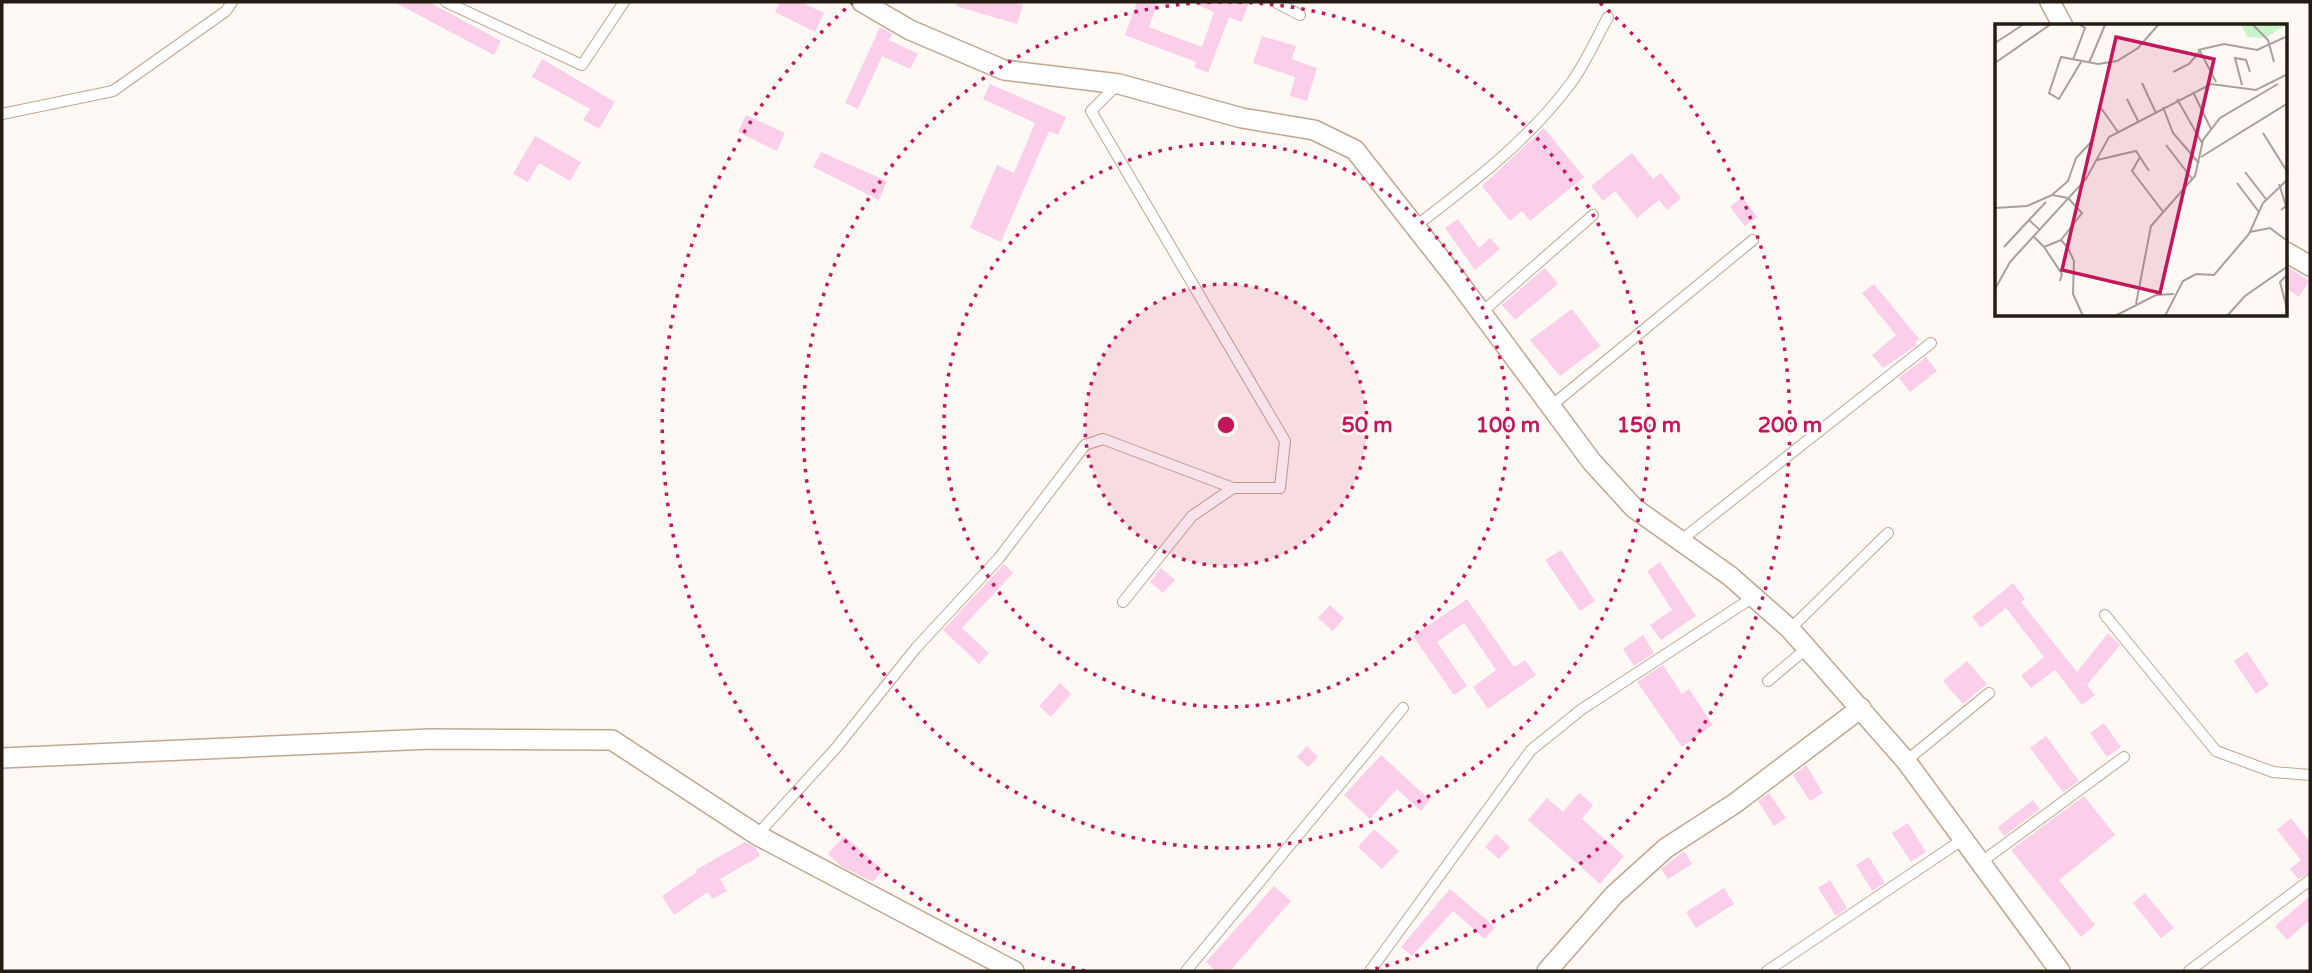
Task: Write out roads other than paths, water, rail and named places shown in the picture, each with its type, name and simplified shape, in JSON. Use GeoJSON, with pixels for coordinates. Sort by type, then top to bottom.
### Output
{"type":"FeatureCollection","features":[{"type":"Feature","properties":{"kind":"street"},"geometry":{"type":"LineString","coordinates":[[862,2],[910,30],[1004,70],[1119,83],[1242,118],[1314,131],[1355,150],[1416,226],[1592,462],[1634,508],[1755,596],[1790,629],[1906,761],[2060,971]]}},
{"type":"Feature","properties":{"kind":"street"},"geometry":{"type":"LineString","coordinates":[[2050,2],[2062,24]]}},
{"type":"Feature","properties":{"kind":"street"},"geometry":{"type":"LineString","coordinates":[[2288,253],[2310,267]]}},
{"type":"Feature","properties":{"kind":"street"},"geometry":{"type":"LineString","coordinates":[[1546,971],[1614,895],[1666,848],[1734,804],[1861,708]]}},
{"type":"Feature","properties":{"kind":"street"},"geometry":{"type":"LineString","coordinates":[[2,758],[430,739],[611,740],[757,835],[1014,971]]}},
{"type":"Feature","properties":{"kind":"lane"},"geometry":{"type":"LineString","coordinates":[[2,114],[113,91],[226,10],[232,2]]}},
{"type":"Feature","properties":{"kind":"lane"},"geometry":{"type":"LineString","coordinates":[[446,2],[582,65],[624,2]]}},
{"type":"Feature","properties":{"kind":"lane"},"geometry":{"type":"LineString","coordinates":[[1275,2],[1300,15]]}},
{"type":"Feature","properties":{"kind":"lane"},"geometry":{"type":"LineString","coordinates":[[1416,226],[1479,178],[1538,121],[1571,83],[1608,18]]}},
{"type":"Feature","properties":{"kind":"lane"},"geometry":{"type":"LineString","coordinates":[[757,835],[835,748],[916,648],[999,558],[1085,445],[1103,439],[1233,488],[1280,488],[1285,441],[1091,111],[1119,83]]}},
{"type":"Feature","properties":{"kind":"lane"},"geometry":{"type":"LineString","coordinates":[[1481,313],[1593,215]]}},
{"type":"Feature","properties":{"kind":"lane"},"geometry":{"type":"LineString","coordinates":[[1551,407],[1753,240]]}},
{"type":"Feature","properties":{"kind":"lane"},"geometry":{"type":"LineString","coordinates":[[1680,541],[1931,343]]}},
{"type":"Feature","properties":{"kind":"lane"},"geometry":{"type":"LineString","coordinates":[[1123,602],[1192,516],[1233,488]]}},
{"type":"Feature","properties":{"kind":"lane"},"geometry":{"type":"LineString","coordinates":[[1790,629],[1888,533]]}},
{"type":"Feature","properties":{"kind":"lane"},"geometry":{"type":"LineString","coordinates":[[1370,971],[1531,750],[1583,709],[1755,596]]}},
{"type":"Feature","properties":{"kind":"lane"},"geometry":{"type":"LineString","coordinates":[[2105,615],[2216,751],[2273,772],[2310,775]]}},
{"type":"Feature","properties":{"kind":"lane"},"geometry":{"type":"LineString","coordinates":[[1768,681],[1806,649]]}},
{"type":"Feature","properties":{"kind":"lane"},"geometry":{"type":"LineString","coordinates":[[1906,761],[1989,693]]}},
{"type":"Feature","properties":{"kind":"lane"},"geometry":{"type":"LineString","coordinates":[[1186,971],[1402,708]]}},
{"type":"Feature","properties":{"kind":"lane"},"geometry":{"type":"LineString","coordinates":[[1979,863],[2124,757]]}},
{"type":"Feature","properties":{"kind":"lane"},"geometry":{"type":"LineString","coordinates":[[1767,971],[1962,840]]}},
{"type":"Feature","properties":{"kind":"lane"},"geometry":{"type":"LineString","coordinates":[[2189,971],[2310,880]]}}]}
